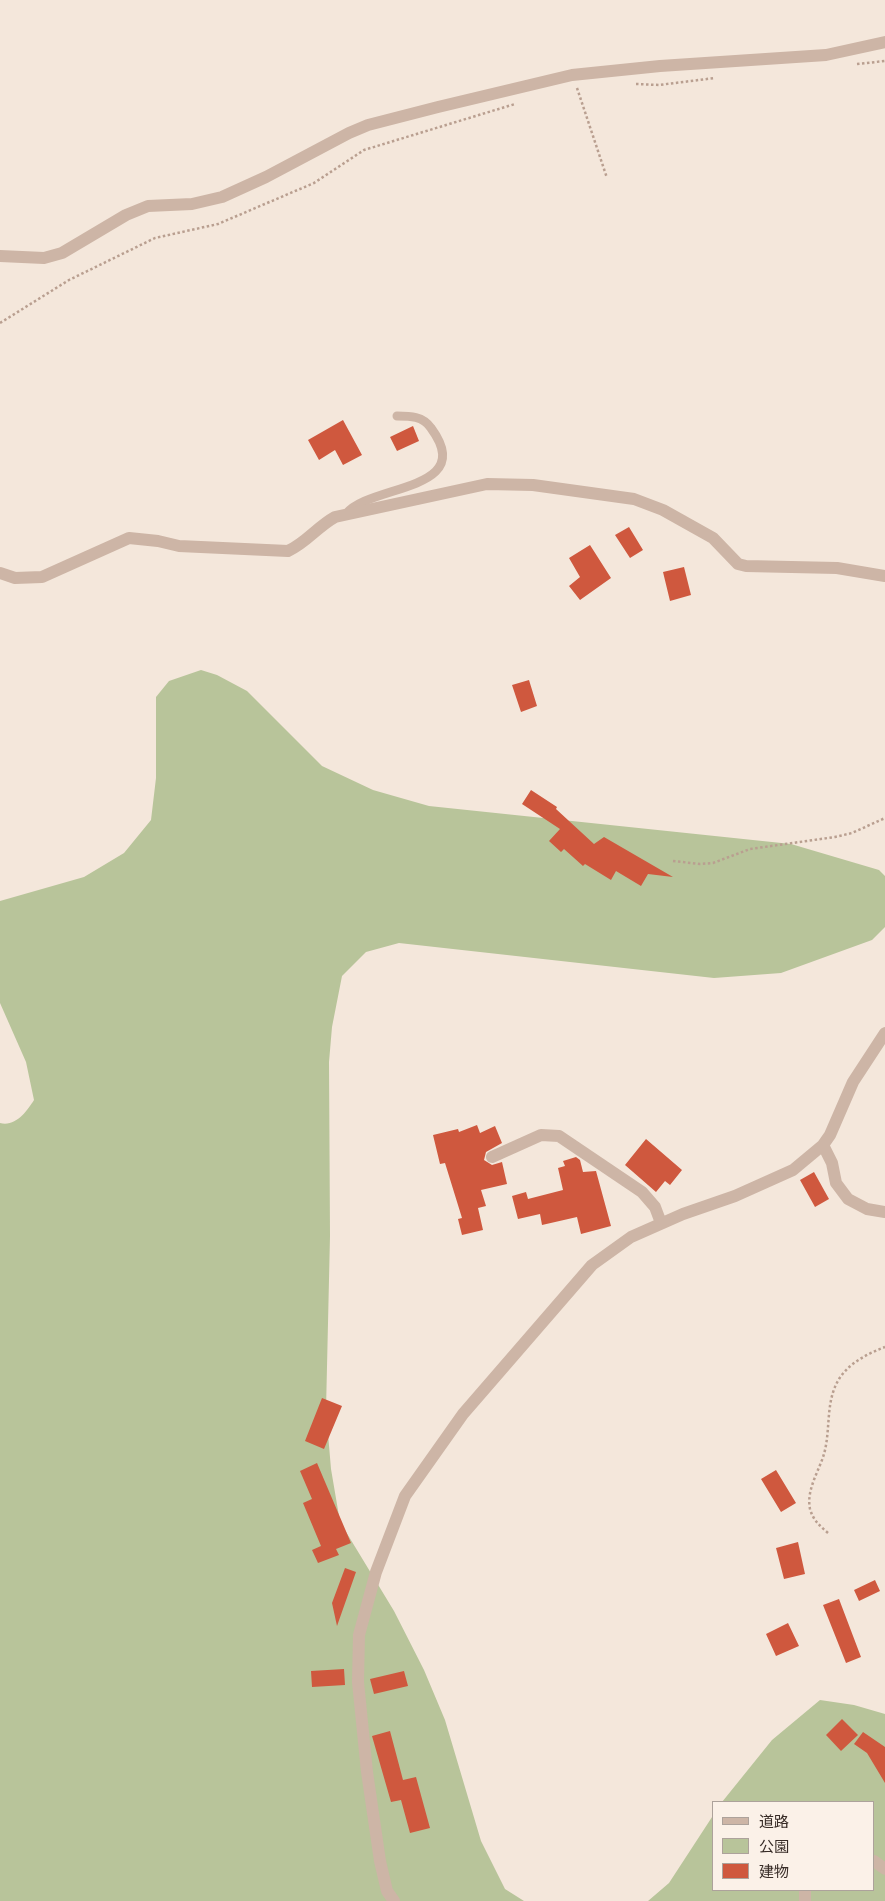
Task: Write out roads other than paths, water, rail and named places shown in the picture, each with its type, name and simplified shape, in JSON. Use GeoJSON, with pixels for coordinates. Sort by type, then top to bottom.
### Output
{"type":"FeatureCollection","features":[{"type":"Feature","properties":{"kind":"street"},"geometry":{"type":"LineString","coordinates":[[0,256],[44,258],[62,253],[126,215],[148,206],[192,204],[222,197],[368,125],[574,81],[660,66],[826,55],[885,42]]}},
{"type":"Feature","properties":{"kind":"street"},"geometry":{"type":"LineString","coordinates":[[0,572],[14,578],[42,577],[129,538],[158,541],[180,546],[288,551],[301,544],[326,522],[346,515],[487,484],[532,485],[634,499],[663,510],[714,538],[738,564],[746,566],[837,568],[885,576]]}},
{"type":"Feature","properties":{"kind":"street"},"geometry":{"type":"LineString","coordinates":[[394,1901],[388,1891],[380,1861],[367,1772],[358,1682],[362,1626],[376,1572],[405,1496],[463,1414],[592,1265],[631,1237],[661,1223],[735,1196],[793,1170],[823,1144],[830,1135],[853,1082],[885,1032]]}},
{"type":"Feature","properties":{"kind":"street"},"geometry":{"type":"LineString","coordinates":[[492,1157],[541,1135],[559,1136],[642,1192],[655,1208],[661,1223]]}},
{"type":"Feature","properties":{"kind":"street"},"geometry":{"type":"LineString","coordinates":[[823,1144],[832,1163],[836,1184],[848,1199],[867,1209],[885,1212]]}},
{"type":"Feature","properties":{"kind":"street"},"geometry":{"type":"LineString","coordinates":[[875,1862],[885,1870]]}},
{"type":"Feature","properties":{"kind":"lane"},"geometry":{"type":"LineString","coordinates":[[346,515],[360,503],[423,480],[438,468],[443,458],[442,447],[430,426],[421,419],[397,416]]}}]}
